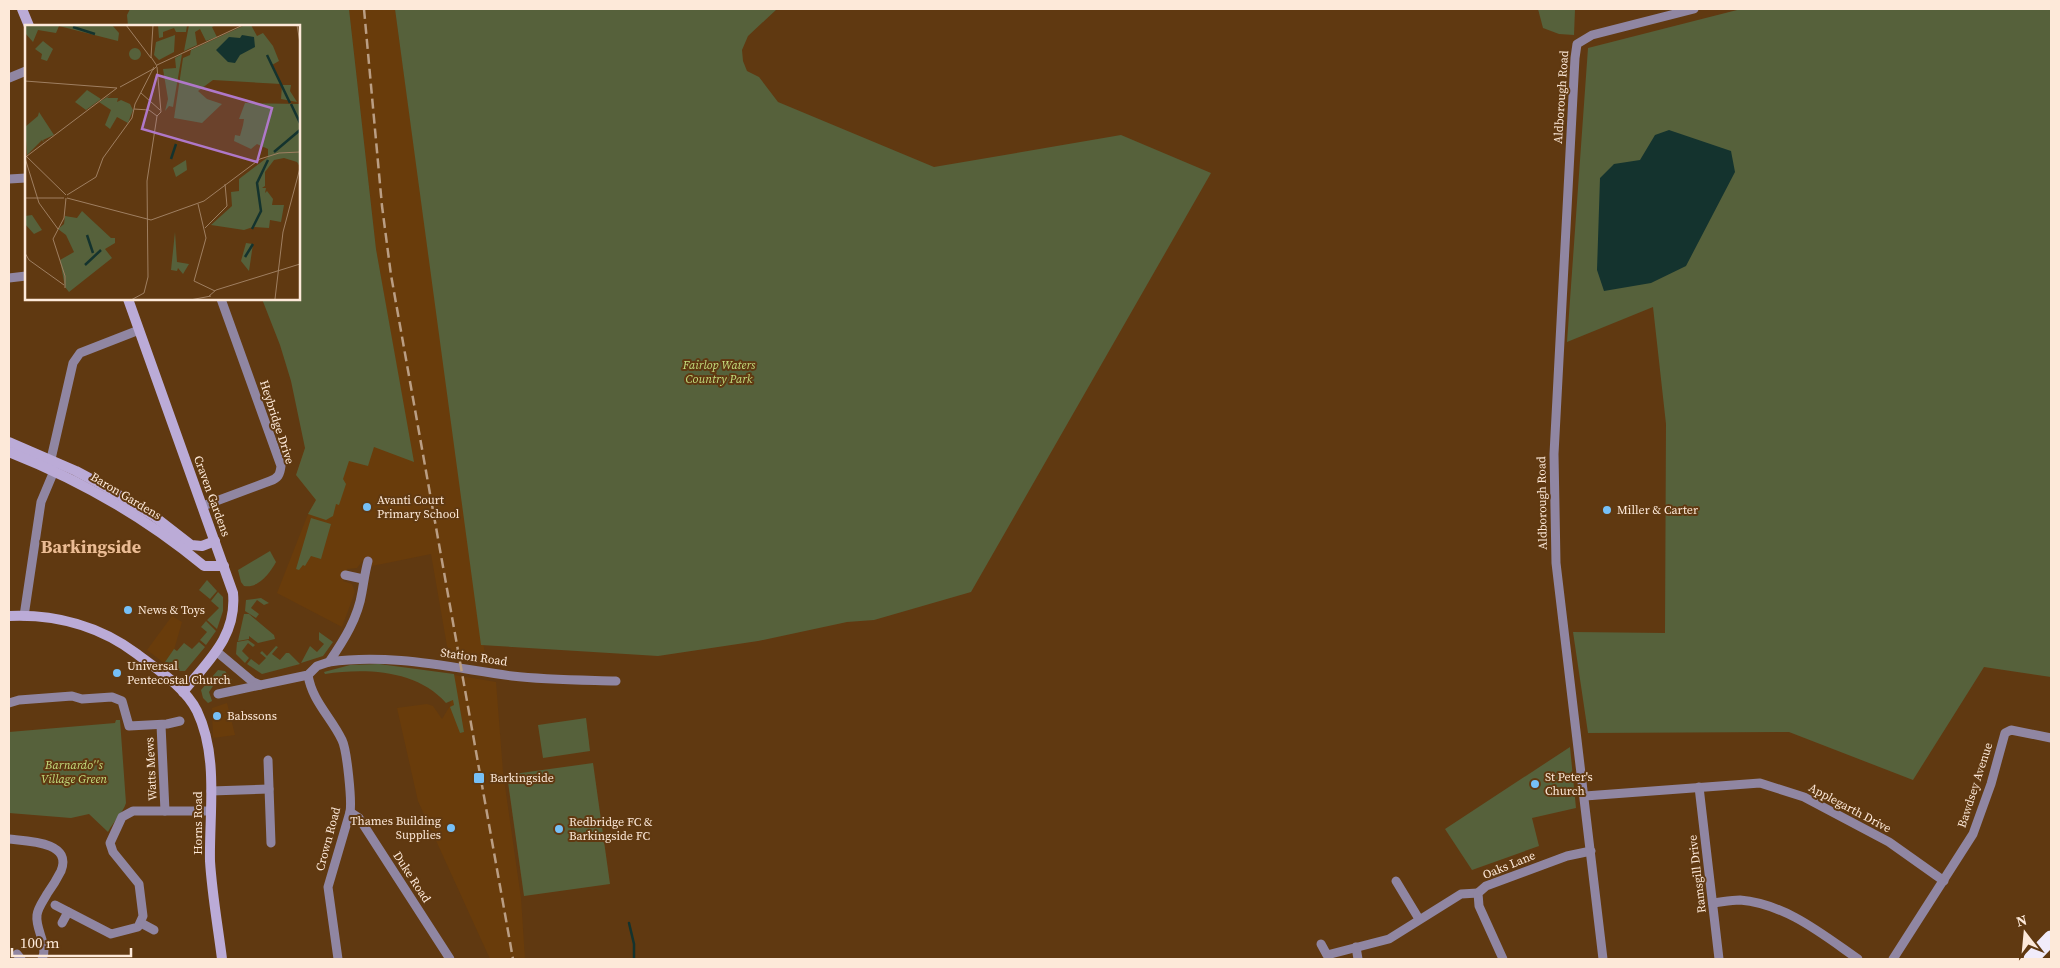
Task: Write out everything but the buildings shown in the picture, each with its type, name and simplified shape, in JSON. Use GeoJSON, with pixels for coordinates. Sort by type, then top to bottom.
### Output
{"type":"FeatureCollection","features":[{"type":"Feature","properties":{"kind":"highway"},"geometry":{"type":"LineString","coordinates":[[2031,959],[2051,938]]}},
{"type":"Feature","properties":{"kind":"street"},"geometry":{"type":"LineString","coordinates":[[22,9],[29,25]]}},
{"type":"Feature","properties":{"kind":"street","name":"Aldborough Road"},"geometry":{"type":"LineString","coordinates":[[1602,959],[1585,796],[1556,563],[1554,454],[1577,44],[1592,35],[1694,9]]}},
{"type":"Feature","properties":{"kind":"street"},"geometry":{"type":"LineString","coordinates":[[9,78],[25,72]]}},
{"type":"Feature","properties":{"kind":"street"},"geometry":{"type":"LineString","coordinates":[[9,179],[25,178]]}},
{"type":"Feature","properties":{"kind":"street"},"geometry":{"type":"LineString","coordinates":[[9,278],[25,276]]}},
{"type":"Feature","properties":{"kind":"street","name":"Craven Gardens"},"geometry":{"type":"LineString","coordinates":[[128,300],[233,593],[234,615],[226,636],[183,692]]}},
{"type":"Feature","properties":{"kind":"street","name":"Heybridge Drive"},"geometry":{"type":"LineString","coordinates":[[203,506],[277,478],[281,466],[221,300]]}},
{"type":"Feature","properties":{"kind":"street"},"geometry":{"type":"LineString","coordinates":[[24,616],[41,502],[54,471],[51,459],[76,356],[139,330]]}},
{"type":"Feature","properties":{"kind":"street","name":"Baron Gardens"},"geometry":{"type":"LineString","coordinates":[[9,442],[51,459],[128,500],[155,517],[204,566],[224,566]]}},
{"type":"Feature","properties":{"kind":"street","name":"Baron Gardens"},"geometry":{"type":"LineString","coordinates":[[9,452],[54,471],[124,507],[189,549]]}},
{"type":"Feature","properties":{"kind":"street"},"geometry":{"type":"LineString","coordinates":[[189,549],[216,541]]}},
{"type":"Feature","properties":{"kind":"street"},"geometry":{"type":"LineString","coordinates":[[218,694],[308,675],[317,666],[329,662],[352,625],[368,561]]}},
{"type":"Feature","properties":{"kind":"street"},"geometry":{"type":"LineString","coordinates":[[345,575],[362,579]]}},
{"type":"Feature","properties":{"kind":"street","name":"Horns Road"},"geometry":{"type":"LineString","coordinates":[[9,616],[24,616],[67,622],[117,640],[183,692],[197,711],[205,730],[211,791],[212,888],[222,959]]}},
{"type":"Feature","properties":{"kind":"street"},"geometry":{"type":"LineString","coordinates":[[216,651],[253,682],[260,685]]}},
{"type":"Feature","properties":{"kind":"street","name":"Station Road"},"geometry":{"type":"LineString","coordinates":[[329,662],[363,658],[403,660],[516,676],[616,681]]}},
{"type":"Feature","properties":{"kind":"street","name":"Crown Road"},"geometry":{"type":"LineString","coordinates":[[308,675],[313,694],[343,743],[350,812],[328,887],[338,959]]}},
{"type":"Feature","properties":{"kind":"street"},"geometry":{"type":"LineString","coordinates":[[9,703],[19,700],[72,696],[82,699],[112,697],[122,701],[129,726],[161,725],[180,721]]}},
{"type":"Feature","properties":{"kind":"street","name":"Watts Mews"},"geometry":{"type":"LineString","coordinates":[[161,725],[165,811]]}},
{"type":"Feature","properties":{"kind":"street","name":"Bawdsey Avenue"},"geometry":{"type":"LineString","coordinates":[[1893,959],[1973,834],[1991,784],[2004,733],[2011,730],[2051,738]]}},
{"type":"Feature","properties":{"kind":"street"},"geometry":{"type":"LineString","coordinates":[[268,760],[271,843]]}},
{"type":"Feature","properties":{"kind":"street","name":"Applegarth Drive"},"geometry":{"type":"LineString","coordinates":[[1585,796],[1760,784],[1804,797],[1889,842],[1944,881]]}},
{"type":"Feature","properties":{"kind":"street","name":"Ramsgill Drive"},"geometry":{"type":"LineString","coordinates":[[1700,787],[1719,959]]}},
{"type":"Feature","properties":{"kind":"street"},"geometry":{"type":"LineString","coordinates":[[211,791],[269,789]]}},
{"type":"Feature","properties":{"kind":"street"},"geometry":{"type":"LineString","coordinates":[[55,905],[111,934],[134,930],[141,923],[144,916],[139,884],[113,852],[111,840],[122,817],[128,812],[211,811]]}},
{"type":"Feature","properties":{"kind":"street","name":"Duke Road"},"geometry":{"type":"LineString","coordinates":[[350,812],[359,818],[450,959]]}},
{"type":"Feature","properties":{"kind":"street"},"geometry":{"type":"LineString","coordinates":[[9,839],[47,843],[56,849],[62,857],[62,869],[38,911],[43,955]]}},
{"type":"Feature","properties":{"kind":"street","name":"Oaks Lane"},"geometry":{"type":"LineString","coordinates":[[1502,959],[1479,906],[1478,893],[1486,886],[1558,859],[1591,851]]}},
{"type":"Feature","properties":{"kind":"street"},"geometry":{"type":"LineString","coordinates":[[1396,881],[1419,919]]}},
{"type":"Feature","properties":{"kind":"street"},"geometry":{"type":"LineString","coordinates":[[1321,944],[1327,955],[1389,939],[1461,894],[1478,893]]}},
{"type":"Feature","properties":{"kind":"street"},"geometry":{"type":"LineString","coordinates":[[1713,902],[1739,900],[1761,904],[1795,916],[1858,959]]}},
{"type":"Feature","properties":{"kind":"street"},"geometry":{"type":"LineString","coordinates":[[62,923],[68,912]]}},
{"type":"Feature","properties":{"kind":"street"},"geometry":{"type":"LineString","coordinates":[[141,923],[154,930]]}},
{"type":"Feature","properties":{"kind":"street"},"geometry":{"type":"LineString","coordinates":[[1356,947],[1358,959]]}},
{"type":"Feature","properties":{"kind":"shaded area"},"geometry":{"type":"Polygon","coordinates":[[[349,9],[395,9],[486,662],[453,657],[447,646],[431,554],[372,566],[372,562],[363,560],[357,568],[347,569],[343,581],[352,584],[355,592],[342,627],[277,593],[308,514],[316,500],[296,475],[305,448],[402,399],[376,249],[349,9]]]}},
{"type":"Feature","properties":{"kind":"shaded area"},"geometry":{"type":"Polygon","coordinates":[[[172,616],[182,622],[174,650],[164,663],[147,650],[172,616]]]}},
{"type":"Feature","properties":{"kind":"shaded area"},"geometry":{"type":"Polygon","coordinates":[[[454,675],[496,682],[503,772],[521,898],[525,959],[490,959],[418,801],[397,708],[427,704],[433,706],[442,719],[450,706],[454,675]]]}},
{"type":"Feature","properties":{"kind":"shaded area"},"geometry":{"type":"Polygon","coordinates":[[[227,703],[235,735],[213,738],[212,708],[227,703]]]}},
{"type":"Feature","properties":{"kind":"green space"},"geometry":{"type":"Polygon","coordinates":[[[130,9],[349,9],[376,249],[414,462],[374,447],[368,466],[349,461],[343,479],[346,484],[339,505],[336,504],[333,516],[326,520],[308,514],[316,500],[296,475],[305,448],[291,381],[280,345],[262,300],[300,300],[300,25],[128,25],[127,15],[130,9]]]}},
{"type":"Feature","properties":{"kind":"green space","name":"Fairlop Waters Country Park"},"geometry":{"type":"Polygon","coordinates":[[[395,9],[777,9],[748,36],[742,50],[743,61],[747,71],[759,77],[778,102],[934,167],[1121,135],[1211,173],[971,592],[874,620],[847,622],[758,641],[658,656],[481,645],[395,9]]]}},
{"type":"Feature","properties":{"kind":"green space"},"geometry":{"type":"Polygon","coordinates":[[[1538,9],[1575,9],[1574,35],[1559,34],[1543,28],[1538,9]]]}},
{"type":"Feature","properties":{"kind":"green space"},"geometry":{"type":"Polygon","coordinates":[[[1741,9],[2051,9],[2051,677],[1984,667],[1913,780],[1789,732],[1588,733],[1573,632],[1665,633],[1666,424],[1653,307],[1567,342],[1588,48],[1741,9]]]}},
{"type":"Feature","properties":{"kind":"green space"},"geometry":{"type":"Polygon","coordinates":[[[311,518],[331,524],[321,559],[311,556],[305,566],[303,565],[299,570],[296,569],[311,518]]]}},
{"type":"Feature","properties":{"kind":"green space"},"geometry":{"type":"Polygon","coordinates":[[[270,551],[276,562],[270,571],[259,583],[244,586],[238,570],[270,551]]]}},
{"type":"Feature","properties":{"kind":"green space"},"geometry":{"type":"Polygon","coordinates":[[[207,580],[217,591],[210,599],[199,590],[207,580]]]}},
{"type":"Feature","properties":{"kind":"green space"},"geometry":{"type":"Polygon","coordinates":[[[218,592],[223,597],[223,611],[217,629],[207,620],[219,608],[211,601],[218,592]]]}},
{"type":"Feature","properties":{"kind":"green space"},"geometry":{"type":"Polygon","coordinates":[[[261,598],[269,603],[264,605],[257,600],[251,608],[259,614],[256,618],[245,611],[246,600],[261,598]]]}},
{"type":"Feature","properties":{"kind":"green space"},"geometry":{"type":"Polygon","coordinates":[[[244,614],[249,614],[274,635],[275,639],[258,643],[249,636],[249,639],[238,641],[244,614]]]}},
{"type":"Feature","properties":{"kind":"green space"},"geometry":{"type":"Polygon","coordinates":[[[206,621],[216,631],[206,645],[200,640],[207,632],[201,627],[206,621]]]}},
{"type":"Feature","properties":{"kind":"green space"},"geometry":{"type":"Polygon","coordinates":[[[319,632],[333,642],[323,656],[301,663],[310,646],[317,652],[324,644],[319,640],[319,632]]]}},
{"type":"Feature","properties":{"kind":"green space"},"geometry":{"type":"Polygon","coordinates":[[[248,640],[255,645],[253,647],[248,643],[242,651],[249,658],[245,663],[236,654],[237,642],[248,640]]]}},
{"type":"Feature","properties":{"kind":"green space"},"geometry":{"type":"Polygon","coordinates":[[[199,642],[205,647],[185,671],[176,671],[165,662],[174,649],[177,651],[184,643],[192,649],[199,642]]]}},
{"type":"Feature","properties":{"kind":"green space"},"geometry":{"type":"Polygon","coordinates":[[[276,646],[278,647],[272,654],[280,660],[286,653],[289,653],[300,664],[262,674],[247,664],[251,659],[259,665],[266,658],[260,653],[262,651],[267,656],[276,646]]]}},
{"type":"Feature","properties":{"kind":"green space"},"geometry":{"type":"Polygon","coordinates":[[[379,664],[454,674],[464,732],[460,733],[450,707],[454,705],[453,700],[446,703],[421,684],[406,678],[374,672],[357,671],[325,674],[324,672],[350,665],[379,664]]]}},
{"type":"Feature","properties":{"kind":"green space"},"geometry":{"type":"Polygon","coordinates":[[[218,670],[225,671],[232,680],[213,686],[209,692],[212,701],[208,703],[203,698],[201,690],[218,670]]]}},
{"type":"Feature","properties":{"kind":"green space"},"geometry":{"type":"Polygon","coordinates":[[[586,718],[590,751],[543,758],[538,725],[586,718]]]}},
{"type":"Feature","properties":{"kind":"green space","name":"Barnardo''s Village Green"},"geometry":{"type":"Polygon","coordinates":[[[116,720],[120,720],[126,803],[108,832],[89,814],[71,818],[9,813],[9,732],[115,723],[116,720]]]}},
{"type":"Feature","properties":{"kind":"green space"},"geometry":{"type":"Polygon","coordinates":[[[1570,747],[1576,808],[1532,818],[1539,846],[1472,870],[1445,829],[1570,747]]]}},
{"type":"Feature","properties":{"kind":"green space","name":"Redbridge FC & Barkingside FC"},"geometry":{"type":"Polygon","coordinates":[[[593,763],[610,884],[524,896],[507,775],[593,763]]]}},
{"type":"Feature","properties":{"kind":"water"},"geometry":{"type":"Polygon","coordinates":[[[1669,130],[1731,151],[1735,172],[1686,266],[1651,283],[1604,291],[1597,270],[1600,178],[1614,164],[1640,160],[1655,135],[1669,130]]]}},
{"type":"Feature","properties":{"kind":"waterway"},"geometry":{"type":"LineString","coordinates":[[629,923],[634,944],[634,959]]}},
{"type":"Feature","properties":{"kind":"railway"},"geometry":{"type":"LineString","coordinates":[[364,9],[382,206],[391,275],[513,959]]}},
{"type":"Feature","properties":{"kind":"place","name":"Avanti Court Primary School"},"geometry":{"type":"Point","coordinates":[367,507]}},
{"type":"Feature","properties":{"kind":"place","name":"Miller & Carter"},"geometry":{"type":"Point","coordinates":[1607,510]}},
{"type":"Feature","properties":{"kind":"place","name":"News & Toys"},"geometry":{"type":"Point","coordinates":[128,610]}},
{"type":"Feature","properties":{"kind":"place","name":"Universal Pentecostal Church"},"geometry":{"type":"Point","coordinates":[117,673]}},
{"type":"Feature","properties":{"kind":"place","name":"Babssons"},"geometry":{"type":"Point","coordinates":[217,716]}},
{"type":"Feature","properties":{"kind":"place","name":"Barkingside"},"geometry":{"type":"Point","coordinates":[479,778]}},
{"type":"Feature","properties":{"kind":"place","name":"St Peter's Church"},"geometry":{"type":"Point","coordinates":[1535,784]}},
{"type":"Feature","properties":{"kind":"place","name":"Thames Building Supplies"},"geometry":{"type":"Point","coordinates":[451,828]}},
{"type":"Feature","properties":{"kind":"place","name":"Redbridge FC & Barkingside FC"},"geometry":{"type":"Point","coordinates":[559,829]}},
{"type":"Feature","properties":{"kind":"district","name":"Barkingside"},"geometry":{"type":"Point","coordinates":[91,547]}}]}
